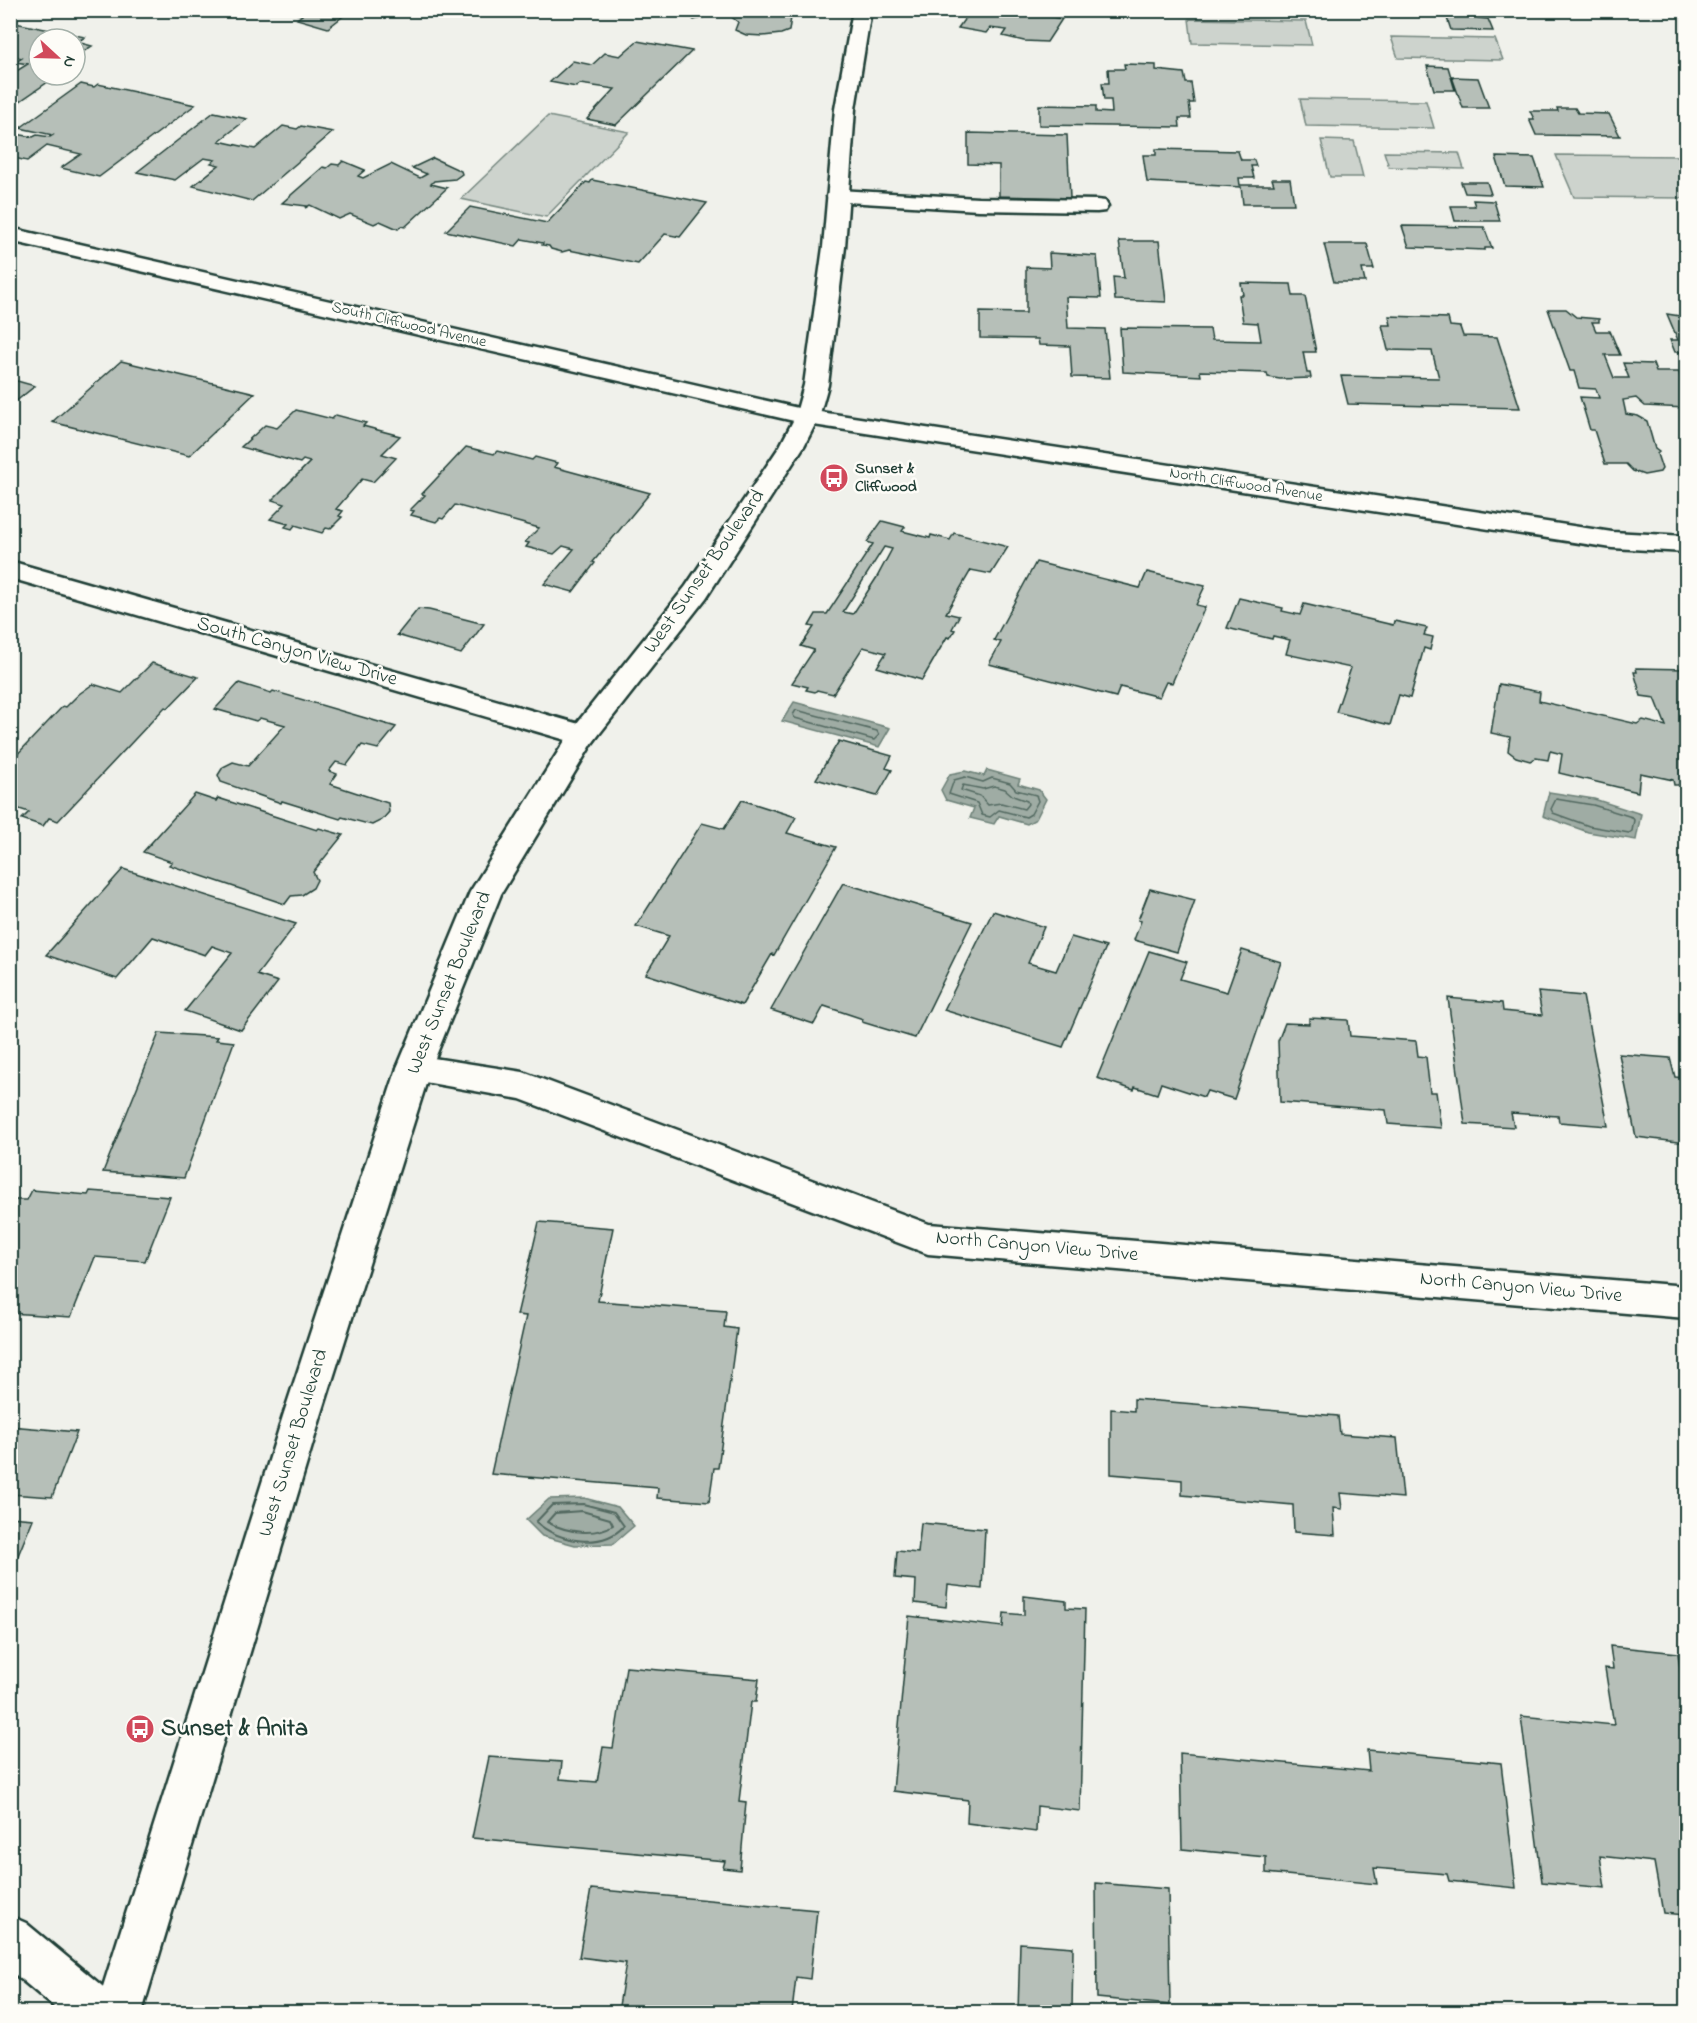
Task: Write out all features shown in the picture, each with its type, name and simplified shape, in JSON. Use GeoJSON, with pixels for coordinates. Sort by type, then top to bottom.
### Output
{"type":"FeatureCollection","features":[{"type":"Feature","properties":{"kind":"street","name":"West Sunset Boulevard"},"geometry":{"type":"LineString","coordinates":[[118,2013],[302,1416],[414,1068],[486,892],[583,735],[696,592],[792,446],[807,417],[816,385],[834,247],[845,109],[862,10]]}},
{"type":"Feature","properties":{"kind":"street"},"geometry":{"type":"LineString","coordinates":[[838,196],[978,204],[1097,206]]}},
{"type":"Feature","properties":{"kind":"street","name":"South Cliffwood Avenue"},"geometry":{"type":"LineString","coordinates":[[10,234],[807,417]]}},
{"type":"Feature","properties":{"kind":"street","name":"North Cliffwood Avenue"},"geometry":{"type":"LineString","coordinates":[[807,417],[1612,540],[1686,544]]}},
{"type":"Feature","properties":{"kind":"street","name":"South Canyon View Drive"},"geometry":{"type":"LineString","coordinates":[[10,569],[583,735]]}},
{"type":"Feature","properties":{"kind":"street","name":"North Canyon View Drive"},"geometry":{"type":"LineString","coordinates":[[414,1068],[523,1086],[928,1239],[1686,1302]]}},
{"type":"Feature","properties":{"kind":"street"},"geometry":{"type":"LineString","coordinates":[[10,1939],[96,2013]]}},
{"type":"Feature","properties":{"kind":"shaded area"},"geometry":{"type":"Polygon","coordinates":[[[1189,19],[1306,21],[1312,45],[1192,43],[1189,19]]]}},
{"type":"Feature","properties":{"kind":"shaded area"},"geometry":{"type":"Polygon","coordinates":[[[1391,37],[1495,39],[1503,60],[1398,58],[1391,37]]]}},
{"type":"Feature","properties":{"kind":"shaded area"},"geometry":{"type":"Polygon","coordinates":[[[1300,99],[1426,101],[1434,128],[1306,126],[1300,99]]]}},
{"type":"Feature","properties":{"kind":"shaded area"},"geometry":{"type":"Polygon","coordinates":[[[548,116],[629,132],[546,217],[461,199],[548,116]]]}},
{"type":"Feature","properties":{"kind":"shaded area"},"geometry":{"type":"Polygon","coordinates":[[[1321,140],[1354,141],[1363,177],[1330,177],[1321,140]]]}},
{"type":"Feature","properties":{"kind":"shaded area"},"geometry":{"type":"Polygon","coordinates":[[[1384,152],[1459,153],[1464,169],[1389,167],[1384,152]]]}},
{"type":"Feature","properties":{"kind":"shaded area"},"geometry":{"type":"Polygon","coordinates":[[[1556,155],[1686,156],[1686,198],[1574,197],[1556,155]]]}},
{"type":"Feature","properties":{"kind":"water"},"geometry":{"type":"Polygon","coordinates":[[[794,702],[890,728],[879,747],[782,721],[794,702]]]}},
{"type":"Feature","properties":{"kind":"water"},"geometry":{"type":"Polygon","coordinates":[[[987,770],[1020,779],[1018,784],[1039,790],[1046,799],[1036,819],[1027,824],[999,816],[994,824],[970,818],[974,808],[946,800],[941,790],[950,774],[965,771],[984,776],[987,770]]]}},
{"type":"Feature","properties":{"kind":"water"},"geometry":{"type":"Polygon","coordinates":[[[1549,792],[1594,799],[1641,814],[1636,840],[1588,832],[1543,816],[1549,792]]]}},
{"type":"Feature","properties":{"kind":"water"},"geometry":{"type":"Polygon","coordinates":[[[584,1498],[618,1507],[634,1526],[613,1544],[575,1545],[542,1536],[526,1520],[549,1499],[584,1498]]]}},
{"type":"Feature","properties":{"kind":"building"},"geometry":{"type":"Polygon","coordinates":[[[98,10],[132,10],[125,16],[98,10]]]}},
{"type":"Feature","properties":{"kind":"building"},"geometry":{"type":"Polygon","coordinates":[[[294,10],[351,10],[328,28],[297,19],[302,15],[291,12],[294,10]]]}},
{"type":"Feature","properties":{"kind":"building"},"geometry":{"type":"Polygon","coordinates":[[[674,10],[792,10],[789,31],[763,36],[746,35],[735,30],[738,22],[725,12],[694,20],[687,14],[680,15],[674,10]]]}},
{"type":"Feature","properties":{"kind":"building"},"geometry":{"type":"Polygon","coordinates":[[[971,10],[1033,10],[1031,13],[1062,19],[1047,42],[1024,41],[1003,36],[1007,30],[990,28],[986,33],[958,28],[971,10]]]}},
{"type":"Feature","properties":{"kind":"building"},"geometry":{"type":"Polygon","coordinates":[[[1217,10],[1270,10],[1271,14],[1217,12],[1217,10]]]}},
{"type":"Feature","properties":{"kind":"building"},"geometry":{"type":"Polygon","coordinates":[[[1616,10],[1645,10],[1646,12],[1617,14],[1616,10]]]}},
{"type":"Feature","properties":{"kind":"building"},"geometry":{"type":"Polygon","coordinates":[[[1445,12],[1476,13],[1478,18],[1488,19],[1493,31],[1451,30],[1445,12]]]}},
{"type":"Feature","properties":{"kind":"building"},"geometry":{"type":"Polygon","coordinates":[[[10,22],[35,27],[27,27],[27,64],[16,62],[22,58],[10,55],[10,22]]]}},
{"type":"Feature","properties":{"kind":"building"},"geometry":{"type":"Polygon","coordinates":[[[637,41],[692,51],[616,125],[587,119],[615,89],[580,84],[576,87],[550,82],[573,61],[592,65],[605,53],[620,56],[637,41]]]}},
{"type":"Feature","properties":{"kind":"building"},"geometry":{"type":"Polygon","coordinates":[[[1124,64],[1156,65],[1156,70],[1184,73],[1186,83],[1191,83],[1194,103],[1189,103],[1191,118],[1179,118],[1180,127],[1039,125],[1039,105],[1096,106],[1096,112],[1112,113],[1111,100],[1104,100],[1102,83],[1109,83],[1108,69],[1125,69],[1124,64]]]}},
{"type":"Feature","properties":{"kind":"building"},"geometry":{"type":"Polygon","coordinates":[[[27,65],[27,87],[41,87],[10,108],[10,75],[27,65]]]}},
{"type":"Feature","properties":{"kind":"building"},"geometry":{"type":"Polygon","coordinates":[[[1427,66],[1448,67],[1455,90],[1434,90],[1427,66]]]}},
{"type":"Feature","properties":{"kind":"building"},"geometry":{"type":"Polygon","coordinates":[[[1452,77],[1478,78],[1489,108],[1463,108],[1452,77]]]}},
{"type":"Feature","properties":{"kind":"building"},"geometry":{"type":"Polygon","coordinates":[[[98,84],[195,105],[99,177],[61,168],[81,154],[47,146],[27,161],[10,157],[10,137],[16,134],[33,137],[53,135],[20,128],[77,87],[87,85],[94,87],[98,84]]]}},
{"type":"Feature","properties":{"kind":"building"},"geometry":{"type":"Polygon","coordinates":[[[1557,108],[1575,108],[1578,113],[1609,114],[1620,136],[1536,135],[1529,119],[1534,119],[1530,111],[1558,111],[1557,108]]]}},
{"type":"Feature","properties":{"kind":"building"},"geometry":{"type":"Polygon","coordinates":[[[214,112],[247,119],[219,141],[255,149],[283,126],[297,129],[301,126],[333,132],[252,201],[193,186],[219,165],[211,163],[215,160],[204,158],[175,180],[137,172],[214,112]]]}},
{"type":"Feature","properties":{"kind":"building"},"geometry":{"type":"Polygon","coordinates":[[[968,133],[1067,135],[1070,198],[999,196],[999,165],[968,164],[968,133]]]}},
{"type":"Feature","properties":{"kind":"building"},"geometry":{"type":"Polygon","coordinates":[[[1156,149],[1238,151],[1241,160],[1254,160],[1256,166],[1251,166],[1254,178],[1239,178],[1240,185],[1274,185],[1272,179],[1290,179],[1294,204],[1243,204],[1241,187],[1147,182],[1143,155],[1156,155],[1156,149]]]}},
{"type":"Feature","properties":{"kind":"building"},"geometry":{"type":"Polygon","coordinates":[[[1496,157],[1534,158],[1544,187],[1505,186],[1496,157]]]}},
{"type":"Feature","properties":{"kind":"building"},"geometry":{"type":"Polygon","coordinates":[[[433,158],[461,171],[462,174],[455,179],[434,181],[431,184],[447,188],[405,227],[401,226],[398,229],[380,221],[374,224],[350,214],[339,219],[310,205],[305,208],[307,206],[282,203],[323,167],[327,168],[332,164],[339,165],[343,161],[365,170],[358,176],[363,178],[391,164],[420,178],[427,174],[412,168],[433,158]]]}},
{"type":"Feature","properties":{"kind":"building"},"geometry":{"type":"Polygon","coordinates":[[[592,180],[707,203],[680,237],[665,234],[638,264],[569,250],[562,252],[542,245],[543,243],[522,239],[516,246],[446,231],[470,207],[547,223],[586,182],[590,183],[592,180]]]}},
{"type":"Feature","properties":{"kind":"building"},"geometry":{"type":"Polygon","coordinates":[[[1461,182],[1487,182],[1491,194],[1465,193],[1461,182]]]}},
{"type":"Feature","properties":{"kind":"building"},"geometry":{"type":"Polygon","coordinates":[[[1473,200],[1494,201],[1500,221],[1455,221],[1451,206],[1475,206],[1473,200]]]}},
{"type":"Feature","properties":{"kind":"building"},"geometry":{"type":"Polygon","coordinates":[[[1402,226],[1484,227],[1492,248],[1485,248],[1485,250],[1409,247],[1402,226]]]}},
{"type":"Feature","properties":{"kind":"building"},"geometry":{"type":"Polygon","coordinates":[[[1119,241],[1159,241],[1166,302],[1115,300],[1113,277],[1124,278],[1119,241]]]}},
{"type":"Feature","properties":{"kind":"building"},"geometry":{"type":"Polygon","coordinates":[[[1324,244],[1367,244],[1374,269],[1362,269],[1365,282],[1334,282],[1324,244]]]}},
{"type":"Feature","properties":{"kind":"building"},"geometry":{"type":"Polygon","coordinates":[[[1049,253],[1097,256],[1101,298],[1066,297],[1068,328],[1105,329],[1110,378],[1072,377],[1070,346],[1039,345],[1038,339],[980,338],[980,312],[1026,313],[1026,267],[1050,268],[1049,253]]]}},
{"type":"Feature","properties":{"kind":"building"},"geometry":{"type":"Polygon","coordinates":[[[1241,283],[1291,284],[1293,296],[1305,296],[1316,352],[1303,352],[1307,373],[1310,373],[1311,378],[1280,379],[1268,377],[1267,373],[1200,371],[1201,376],[1123,372],[1120,328],[1210,329],[1212,340],[1261,341],[1258,323],[1243,322],[1239,295],[1243,295],[1241,283]]]}},
{"type":"Feature","properties":{"kind":"building"},"geometry":{"type":"Polygon","coordinates":[[[1548,309],[1566,309],[1576,317],[1599,319],[1599,322],[1592,322],[1596,331],[1610,331],[1620,355],[1605,355],[1614,378],[1629,378],[1623,363],[1653,364],[1656,372],[1679,372],[1681,379],[1686,379],[1686,408],[1645,406],[1636,398],[1623,400],[1626,414],[1638,416],[1647,421],[1655,449],[1659,452],[1657,454],[1662,469],[1660,472],[1644,475],[1633,471],[1626,464],[1605,464],[1594,430],[1590,430],[1580,397],[1599,398],[1596,389],[1579,388],[1574,371],[1570,371],[1548,309]]]}},
{"type":"Feature","properties":{"kind":"building"},"geometry":{"type":"Polygon","coordinates":[[[1667,314],[1686,317],[1686,365],[1680,352],[1675,352],[1670,340],[1678,340],[1667,314]]]}},
{"type":"Feature","properties":{"kind":"building"},"geometry":{"type":"Polygon","coordinates":[[[1389,316],[1448,318],[1450,326],[1460,327],[1463,336],[1497,337],[1520,408],[1348,404],[1341,376],[1439,378],[1432,351],[1388,350],[1382,325],[1391,325],[1389,316]]]}},
{"type":"Feature","properties":{"kind":"building"},"geometry":{"type":"Polygon","coordinates":[[[121,361],[255,393],[189,456],[52,422],[121,361]]]}},
{"type":"Feature","properties":{"kind":"building"},"geometry":{"type":"Polygon","coordinates":[[[10,379],[35,386],[10,406],[10,379]]]}},
{"type":"Feature","properties":{"kind":"building"},"geometry":{"type":"Polygon","coordinates":[[[296,410],[332,419],[336,415],[366,423],[363,426],[400,436],[382,454],[396,458],[373,482],[362,479],[336,509],[343,511],[339,516],[342,517],[330,529],[326,528],[322,533],[295,525],[292,529],[285,527],[288,524],[270,519],[285,504],[272,500],[310,462],[303,460],[300,463],[241,447],[265,425],[277,428],[296,410]]]}},
{"type":"Feature","properties":{"kind":"building"},"geometry":{"type":"Polygon","coordinates":[[[466,447],[494,454],[497,451],[532,460],[535,457],[557,463],[554,467],[650,493],[593,562],[595,563],[573,592],[544,584],[574,549],[563,546],[554,554],[526,547],[529,543],[525,542],[539,528],[455,505],[443,519],[440,518],[436,522],[411,515],[414,511],[410,510],[425,495],[422,494],[466,447]]]}},
{"type":"Feature","properties":{"kind":"building"},"geometry":{"type":"Polygon","coordinates":[[[882,521],[905,527],[902,531],[930,538],[931,535],[950,540],[954,533],[1008,547],[991,574],[971,570],[946,613],[959,616],[952,629],[955,630],[950,638],[947,637],[922,680],[877,667],[886,653],[863,647],[833,694],[806,690],[808,687],[792,683],[814,650],[801,646],[814,627],[809,626],[816,614],[827,614],[873,544],[867,542],[882,521]],[[884,547],[843,612],[853,614],[892,549],[884,547]]]}},
{"type":"Feature","properties":{"kind":"building"},"geometry":{"type":"Polygon","coordinates":[[[1036,562],[1140,588],[1147,572],[1205,586],[1196,605],[1205,607],[1172,683],[1166,682],[1159,697],[1120,687],[1116,697],[989,664],[1001,642],[994,640],[1036,562]]]}},
{"type":"Feature","properties":{"kind":"building"},"geometry":{"type":"Polygon","coordinates":[[[1239,598],[1283,608],[1282,611],[1300,615],[1304,604],[1393,625],[1394,621],[1427,628],[1424,635],[1433,637],[1430,650],[1424,648],[1410,698],[1399,695],[1390,725],[1336,712],[1351,668],[1286,654],[1290,640],[1273,636],[1272,639],[1227,628],[1239,598]]]}},
{"type":"Feature","properties":{"kind":"building"},"geometry":{"type":"Polygon","coordinates":[[[418,609],[484,624],[461,654],[397,635],[418,609]]]}},
{"type":"Feature","properties":{"kind":"building"},"geometry":{"type":"Polygon","coordinates":[[[152,663],[198,677],[168,708],[165,707],[58,821],[49,818],[43,826],[22,819],[29,812],[10,806],[10,762],[63,706],[66,707],[93,684],[122,693],[152,663]]]}},
{"type":"Feature","properties":{"kind":"building"},"geometry":{"type":"Polygon","coordinates":[[[1636,668],[1686,669],[1686,785],[1674,785],[1673,780],[1640,773],[1638,792],[1559,773],[1562,754],[1550,751],[1548,760],[1536,758],[1530,761],[1516,757],[1508,751],[1510,737],[1491,733],[1499,684],[1540,692],[1539,701],[1637,724],[1643,720],[1666,726],[1655,698],[1641,696],[1634,672],[1637,672],[1636,668]]]}},
{"type":"Feature","properties":{"kind":"building"},"geometry":{"type":"Polygon","coordinates":[[[239,683],[396,727],[378,749],[362,745],[347,765],[336,762],[329,771],[337,774],[330,784],[388,803],[389,812],[382,820],[372,825],[342,817],[340,819],[282,801],[281,803],[221,782],[218,775],[223,767],[233,762],[248,766],[285,725],[260,718],[256,721],[215,709],[239,683]]]}},
{"type":"Feature","properties":{"kind":"building"},"geometry":{"type":"Polygon","coordinates":[[[839,741],[892,756],[886,768],[892,770],[877,796],[816,779],[839,741]]]}},
{"type":"Feature","properties":{"kind":"building"},"geometry":{"type":"Polygon","coordinates":[[[195,794],[216,801],[218,798],[317,830],[319,828],[343,835],[313,872],[317,880],[313,888],[302,895],[291,896],[285,904],[169,865],[172,862],[143,852],[195,794]]]}},
{"type":"Feature","properties":{"kind":"building"},"geometry":{"type":"Polygon","coordinates":[[[742,800],[796,817],[787,833],[836,847],[774,955],[772,954],[742,1005],[646,974],[669,936],[636,926],[702,823],[724,829],[742,800]]]}},
{"type":"Feature","properties":{"kind":"building"},"geometry":{"type":"Polygon","coordinates":[[[123,869],[296,924],[257,975],[278,982],[241,1030],[185,1011],[232,953],[212,946],[205,955],[153,937],[117,979],[46,955],[123,869]]]}},
{"type":"Feature","properties":{"kind":"building"},"geometry":{"type":"Polygon","coordinates":[[[843,883],[972,922],[915,1038],[862,1022],[863,1019],[824,1006],[814,1024],[771,1010],[843,883]]]}},
{"type":"Feature","properties":{"kind":"building"},"geometry":{"type":"Polygon","coordinates":[[[1150,889],[1195,900],[1177,952],[1134,940],[1141,921],[1138,920],[1150,889]]]}},
{"type":"Feature","properties":{"kind":"building"},"geometry":{"type":"Polygon","coordinates":[[[993,911],[1044,927],[1028,963],[1056,971],[1071,937],[1106,947],[1063,1047],[944,1010],[993,911]]]}},
{"type":"Feature","properties":{"kind":"building"},"geometry":{"type":"Polygon","coordinates":[[[1242,950],[1281,962],[1234,1099],[1207,1091],[1204,1097],[1161,1083],[1157,1094],[1135,1087],[1134,1090],[1097,1078],[1149,951],[1187,962],[1180,979],[1227,992],[1242,950]]]}},
{"type":"Feature","properties":{"kind":"building"},"geometry":{"type":"Polygon","coordinates":[[[1538,992],[1583,996],[1608,1126],[1559,1122],[1558,1116],[1511,1113],[1514,1127],[1465,1124],[1448,998],[1502,1003],[1503,1011],[1542,1015],[1538,992]]]}},
{"type":"Feature","properties":{"kind":"building"},"geometry":{"type":"Polygon","coordinates":[[[1309,1018],[1348,1020],[1350,1036],[1416,1041],[1418,1056],[1426,1057],[1430,1092],[1436,1092],[1441,1128],[1388,1124],[1386,1110],[1280,1102],[1278,1041],[1285,1023],[1309,1024],[1309,1018]]]}},
{"type":"Feature","properties":{"kind":"building"},"geometry":{"type":"Polygon","coordinates":[[[159,1033],[218,1037],[216,1040],[234,1042],[184,1178],[103,1172],[159,1033]]]}},
{"type":"Feature","properties":{"kind":"building"},"geometry":{"type":"Polygon","coordinates":[[[1619,1054],[1670,1058],[1675,1077],[1686,1078],[1686,1143],[1636,1137],[1619,1054]]]}},
{"type":"Feature","properties":{"kind":"building"},"geometry":{"type":"Polygon","coordinates":[[[32,1190],[88,1195],[90,1191],[170,1197],[145,1261],[95,1257],[71,1317],[10,1313],[10,1211],[15,1200],[27,1200],[32,1190]]]}},
{"type":"Feature","properties":{"kind":"building"},"geometry":{"type":"Polygon","coordinates":[[[539,1222],[613,1228],[598,1301],[726,1311],[724,1327],[737,1329],[718,1468],[714,1468],[709,1502],[657,1498],[658,1488],[491,1474],[526,1316],[517,1315],[539,1222]]]}},
{"type":"Feature","properties":{"kind":"building"},"geometry":{"type":"Polygon","coordinates":[[[1134,1399],[1338,1416],[1340,1434],[1397,1438],[1403,1498],[1340,1493],[1342,1509],[1333,1508],[1335,1535],[1294,1532],[1293,1505],[1182,1495],[1182,1480],[1111,1474],[1111,1409],[1134,1411],[1134,1399]]]}},
{"type":"Feature","properties":{"kind":"building"},"geometry":{"type":"Polygon","coordinates":[[[10,1426],[77,1432],[52,1497],[10,1494],[10,1426]]]}},
{"type":"Feature","properties":{"kind":"building"},"geometry":{"type":"Polygon","coordinates":[[[10,1517],[33,1519],[10,1575],[10,1517]]]}},
{"type":"Feature","properties":{"kind":"building"},"geometry":{"type":"Polygon","coordinates":[[[921,1523],[985,1529],[982,1589],[948,1585],[946,1607],[915,1603],[916,1580],[895,1578],[897,1551],[918,1553],[921,1523]]]}},
{"type":"Feature","properties":{"kind":"building"},"geometry":{"type":"Polygon","coordinates":[[[1024,1596],[1066,1601],[1066,1608],[1085,1609],[1080,1811],[1037,1806],[1036,1832],[967,1823],[968,1800],[893,1791],[909,1616],[1003,1627],[1004,1613],[1024,1615],[1024,1596]]]}},
{"type":"Feature","properties":{"kind":"building"},"geometry":{"type":"Polygon","coordinates":[[[1610,1646],[1678,1653],[1681,1676],[1686,1677],[1686,1915],[1663,1913],[1654,1862],[1600,1856],[1605,1888],[1542,1882],[1521,1716],[1614,1725],[1605,1668],[1613,1669],[1610,1646]]]}},
{"type":"Feature","properties":{"kind":"building"},"geometry":{"type":"Polygon","coordinates":[[[626,1667],[759,1679],[756,1702],[751,1702],[739,1801],[746,1802],[740,1870],[723,1868],[725,1861],[472,1838],[489,1757],[562,1762],[560,1779],[597,1782],[603,1747],[613,1748],[626,1667]]]}},
{"type":"Feature","properties":{"kind":"building"},"geometry":{"type":"Polygon","coordinates":[[[1367,1750],[1501,1763],[1516,1888],[1449,1881],[1447,1874],[1374,1868],[1377,1884],[1266,1873],[1266,1857],[1182,1849],[1180,1753],[1369,1771],[1367,1750]]]}},
{"type":"Feature","properties":{"kind":"building"},"geometry":{"type":"Polygon","coordinates":[[[1096,1883],[1168,1889],[1170,2005],[1097,1998],[1096,1883]]]}},
{"type":"Feature","properties":{"kind":"building"},"geometry":{"type":"Polygon","coordinates":[[[591,1889],[817,1910],[810,1979],[796,1977],[792,2012],[618,2012],[626,1963],[579,1957],[591,1889]]]}},
{"type":"Feature","properties":{"kind":"building"},"geometry":{"type":"Polygon","coordinates":[[[1020,1943],[1073,1947],[1072,2012],[1018,2012],[1020,1943]]]}},
{"type":"Feature","properties":{"kind":"place","name":"Sunset & Cliffwood"},"geometry":{"type":"Point","coordinates":[834,478]}},
{"type":"Feature","properties":{"kind":"place","name":"Sunset & Anita"},"geometry":{"type":"Point","coordinates":[140,1729]}}]}
